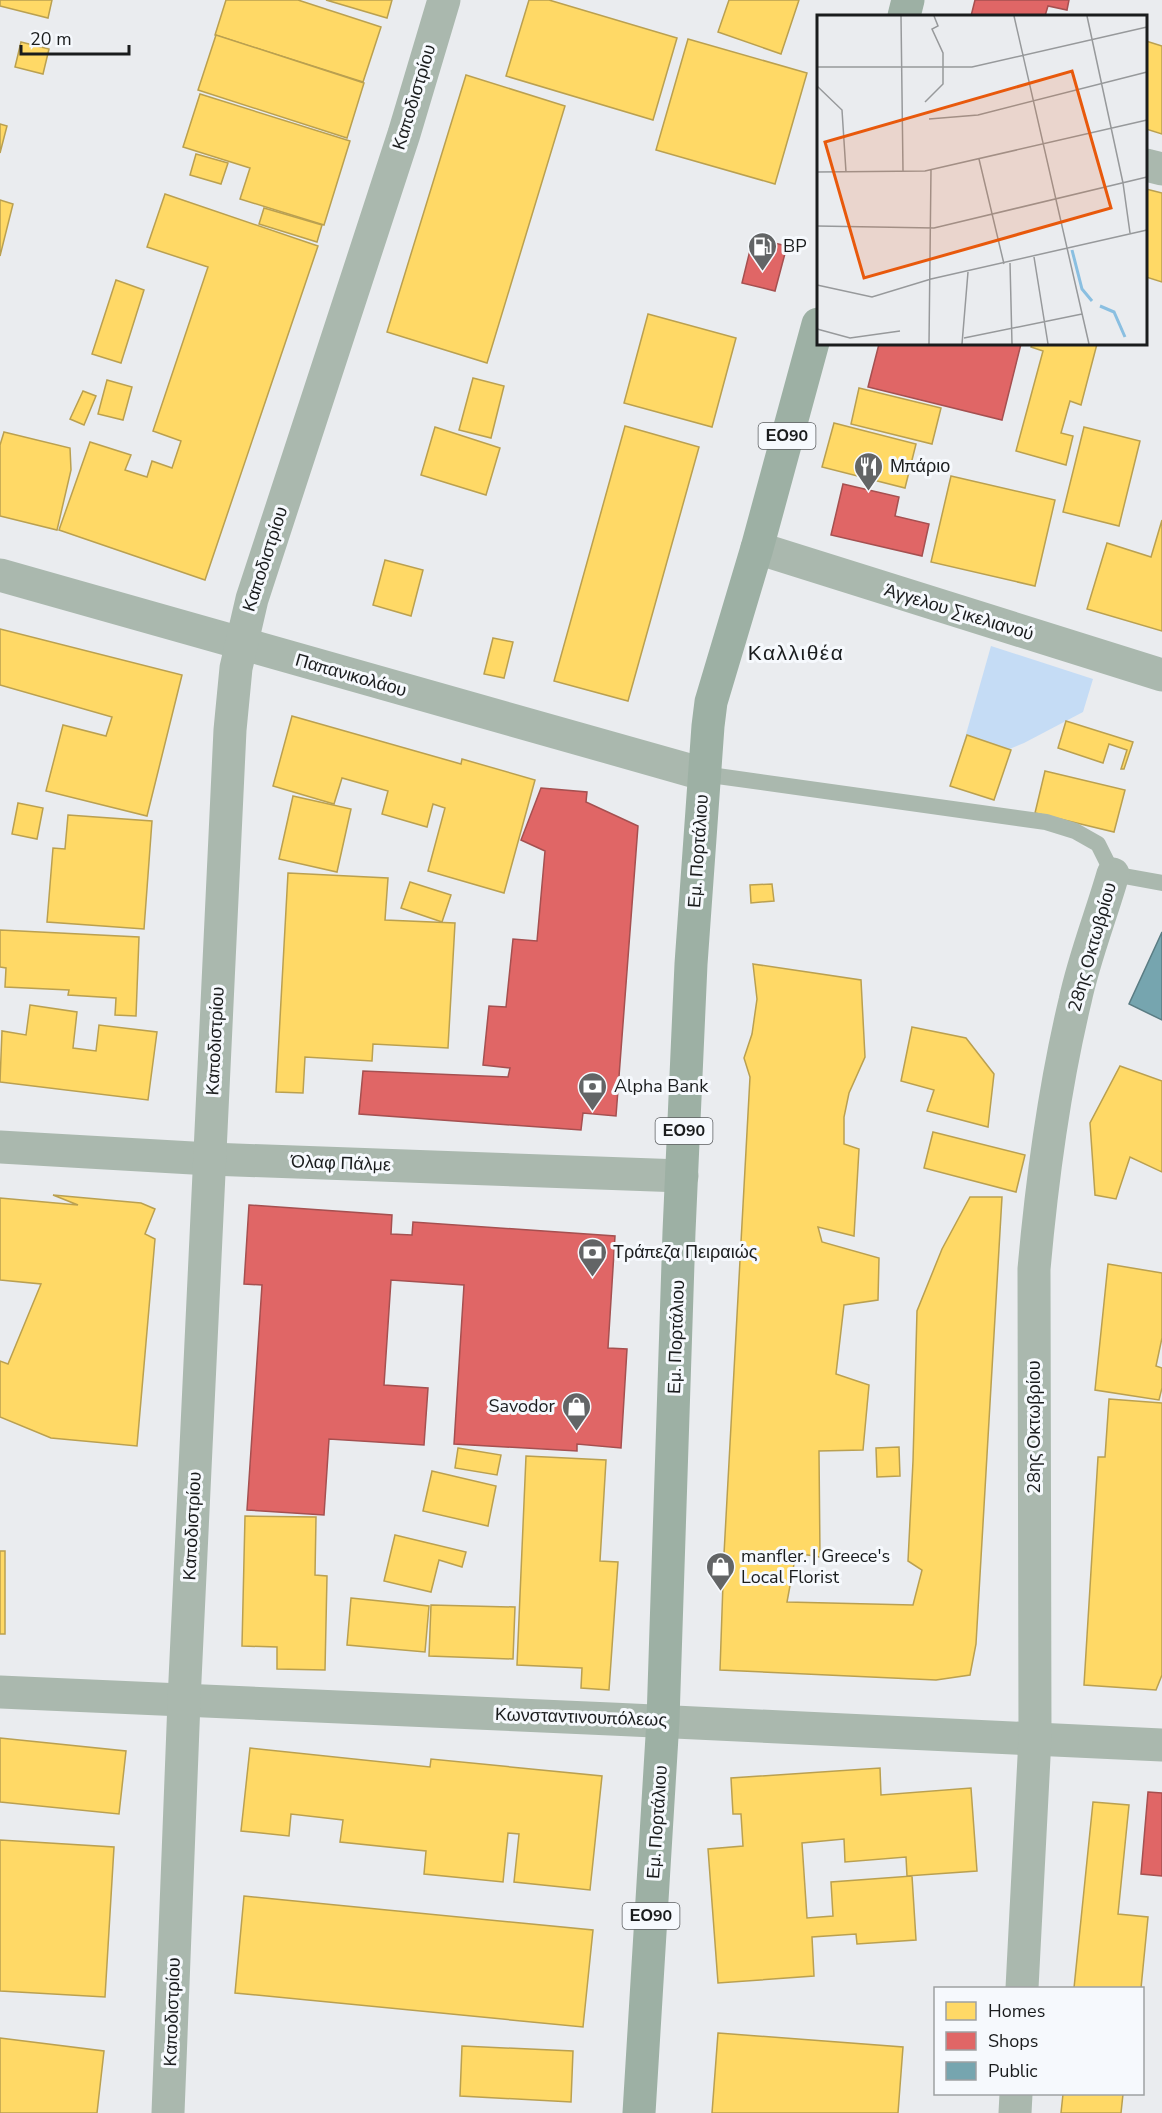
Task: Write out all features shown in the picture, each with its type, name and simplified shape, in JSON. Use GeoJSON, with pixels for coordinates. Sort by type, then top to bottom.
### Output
{"type":"FeatureCollection","features":[{"type":"Feature","properties":{"kind":"main road"},"geometry":{"type":"LineString","coordinates":[[904,15],[908,0]]}},
{"type":"Feature","properties":{"kind":"main road","name":"Εμ. Πορτάλιου"},"geometry":{"type":"LineString","coordinates":[[639,2113],[663,1720],[682,1176],[691,964],[703,774],[711,702],[757,548],[817,331]]}},
{"type":"Feature","properties":{"kind":"street","name":"Καποδιστρίου"},"geometry":{"type":"LineString","coordinates":[[168,2113],[184,1701],[232,696],[240,644],[252,599],[400,145],[444,0]]}},
{"type":"Feature","properties":{"kind":"street"},"geometry":{"type":"LineString","coordinates":[[1147,165],[1162,169]]}},
{"type":"Feature","properties":{"kind":"street","name":"Άγγελου Σικελιανού"},"geometry":{"type":"LineString","coordinates":[[757,548],[1162,675]]}},
{"type":"Feature","properties":{"kind":"street","name":"Παπανικολάου"},"geometry":{"type":"LineString","coordinates":[[0,575],[703,774]]}},
{"type":"Feature","properties":{"kind":"street","name":"28ης Οκτωβρίου"},"geometry":{"type":"LineString","coordinates":[[1022,1987],[1035,1738],[1034,1269],[1050,1136],[1075,1000],[1113,874]]}},
{"type":"Feature","properties":{"kind":"street","name":"Όλαφ Πάλμε"},"geometry":{"type":"LineString","coordinates":[[0,1148],[210,1159],[682,1176]]}},
{"type":"Feature","properties":{"kind":"street","name":"Κωνσταντινουπόλεως"},"geometry":{"type":"LineString","coordinates":[[0,1692],[663,1720],[1162,1745]]}},
{"type":"Feature","properties":{"kind":"street"},"geometry":{"type":"LineString","coordinates":[[1015,2113],[1016,2095]]}},
{"type":"Feature","properties":{"kind":"lane"},"geometry":{"type":"LineString","coordinates":[[703,774],[1046,822],[1075,831],[1098,844],[1113,874],[1162,883]]}},
{"type":"Feature","properties":{"kind":"shaded area"},"geometry":{"type":"Polygon","coordinates":[[[991,646],[1093,679],[1083,712],[1024,743],[973,764],[959,759],[991,646]]]}},
{"type":"Feature","properties":{"kind":"building: Homes"},"geometry":{"type":"Polygon","coordinates":[[[0,0],[52,0],[48,18],[0,6],[0,0]]]}},
{"type":"Feature","properties":{"kind":"building: Homes"},"geometry":{"type":"Polygon","coordinates":[[[226,0],[298,0],[381,27],[363,82],[215,35],[226,0]]]}},
{"type":"Feature","properties":{"kind":"building: Homes"},"geometry":{"type":"Polygon","coordinates":[[[326,0],[392,0],[387,18],[326,0]]]}},
{"type":"Feature","properties":{"kind":"building: Homes"},"geometry":{"type":"Polygon","coordinates":[[[529,0],[549,0],[677,38],[653,120],[506,76],[529,0]]]}},
{"type":"Feature","properties":{"kind":"building: Homes"},"geometry":{"type":"Polygon","coordinates":[[[729,0],[799,0],[781,54],[718,32],[729,0]]]}},
{"type":"Feature","properties":{"kind":"building: Homes"},"geometry":{"type":"Polygon","coordinates":[[[216,35],[364,83],[347,138],[198,90],[216,35]]]}},
{"type":"Feature","properties":{"kind":"building: Homes"},"geometry":{"type":"Polygon","coordinates":[[[688,39],[807,73],[775,184],[656,150],[688,39]]]}},
{"type":"Feature","properties":{"kind":"building: Homes"},"geometry":{"type":"Polygon","coordinates":[[[1147,41],[1162,46],[1162,134],[1147,129],[1147,41]]]}},
{"type":"Feature","properties":{"kind":"building: Homes"},"geometry":{"type":"Polygon","coordinates":[[[21,42],[49,49],[43,74],[15,67],[21,42]]]}},
{"type":"Feature","properties":{"kind":"building: Homes"},"geometry":{"type":"Polygon","coordinates":[[[466,75],[565,106],[487,363],[387,332],[466,75]]]}},
{"type":"Feature","properties":{"kind":"building: Homes"},"geometry":{"type":"Polygon","coordinates":[[[200,94],[350,141],[324,225],[240,199],[250,168],[183,147],[200,94]]]}},
{"type":"Feature","properties":{"kind":"building: Homes"},"geometry":{"type":"Polygon","coordinates":[[[0,124],[7,126],[0,153],[0,124]]]}},
{"type":"Feature","properties":{"kind":"building: Homes"},"geometry":{"type":"Polygon","coordinates":[[[196,154],[228,163],[221,184],[190,175],[196,154]]]}},
{"type":"Feature","properties":{"kind":"building: Homes"},"geometry":{"type":"Polygon","coordinates":[[[1147,189],[1162,193],[1162,282],[1147,277],[1147,189]]]}},
{"type":"Feature","properties":{"kind":"building: Homes"},"geometry":{"type":"Polygon","coordinates":[[[165,194],[318,246],[205,580],[59,530],[90,442],[131,455],[125,470],[147,477],[152,461],[172,468],[181,441],[153,431],[208,267],[147,247],[165,194]]]}},
{"type":"Feature","properties":{"kind":"building: Homes"},"geometry":{"type":"Polygon","coordinates":[[[0,200],[13,204],[0,256],[0,200]]]}},
{"type":"Feature","properties":{"kind":"building: Homes"},"geometry":{"type":"Polygon","coordinates":[[[264,208],[322,225],[317,242],[259,224],[264,208]]]}},
{"type":"Feature","properties":{"kind":"building: Homes"},"geometry":{"type":"Polygon","coordinates":[[[116,280],[144,290],[121,363],[92,354],[116,280]]]}},
{"type":"Feature","properties":{"kind":"building: Homes"},"geometry":{"type":"Polygon","coordinates":[[[648,314],[736,338],[712,427],[624,403],[648,314]]]}},
{"type":"Feature","properties":{"kind":"building: Homes"},"geometry":{"type":"Polygon","coordinates":[[[1032,345],[1097,345],[1081,405],[1070,401],[1061,433],[1073,436],[1066,465],[1016,451],[1043,351],[1031,347],[1032,345]]]}},
{"type":"Feature","properties":{"kind":"building: Homes"},"geometry":{"type":"Polygon","coordinates":[[[473,378],[504,386],[491,438],[459,430],[473,378]]]}},
{"type":"Feature","properties":{"kind":"building: Homes"},"geometry":{"type":"Polygon","coordinates":[[[107,380],[132,387],[123,420],[98,414],[107,380]]]}},
{"type":"Feature","properties":{"kind":"building: Homes"},"geometry":{"type":"Polygon","coordinates":[[[859,388],[941,408],[932,444],[851,424],[859,388]]]}},
{"type":"Feature","properties":{"kind":"building: Homes"},"geometry":{"type":"Polygon","coordinates":[[[83,391],[96,396],[84,425],[70,419],[83,391]]]}},
{"type":"Feature","properties":{"kind":"building: Homes"},"geometry":{"type":"Polygon","coordinates":[[[834,423],[916,444],[905,488],[822,467],[834,423]]]}},
{"type":"Feature","properties":{"kind":"building: Homes"},"geometry":{"type":"Polygon","coordinates":[[[625,426],[699,447],[628,701],[554,681],[625,426]]]}},
{"type":"Feature","properties":{"kind":"building: Homes"},"geometry":{"type":"Polygon","coordinates":[[[435,427],[500,448],[486,495],[421,475],[435,427]]]}},
{"type":"Feature","properties":{"kind":"building: Homes"},"geometry":{"type":"Polygon","coordinates":[[[1084,427],[1140,441],[1119,526],[1063,512],[1084,427]]]}},
{"type":"Feature","properties":{"kind":"building: Homes"},"geometry":{"type":"Polygon","coordinates":[[[4,432],[70,448],[71,470],[57,530],[0,516],[0,445],[4,432]]]}},
{"type":"Feature","properties":{"kind":"building: Homes"},"geometry":{"type":"Polygon","coordinates":[[[951,476],[1055,500],[1035,586],[931,562],[951,476]]]}},
{"type":"Feature","properties":{"kind":"building: Homes"},"geometry":{"type":"Polygon","coordinates":[[[1162,520],[1162,631],[1087,609],[1107,543],[1151,557],[1162,520]]]}},
{"type":"Feature","properties":{"kind":"building: Homes"},"geometry":{"type":"Polygon","coordinates":[[[385,560],[423,570],[411,616],[373,605],[385,560]]]}},
{"type":"Feature","properties":{"kind":"building: Homes"},"geometry":{"type":"Polygon","coordinates":[[[0,629],[182,675],[147,816],[46,791],[63,725],[106,736],[112,717],[0,685],[0,629]]]}},
{"type":"Feature","properties":{"kind":"building: Homes"},"geometry":{"type":"Polygon","coordinates":[[[493,638],[513,642],[504,678],[484,674],[493,638]]]}},
{"type":"Feature","properties":{"kind":"building: Homes"},"geometry":{"type":"Polygon","coordinates":[[[292,716],[461,764],[462,759],[535,780],[504,893],[428,871],[445,808],[433,804],[427,827],[382,814],[388,791],[342,778],[334,804],[273,786],[292,716]]]}},
{"type":"Feature","properties":{"kind":"building: Homes"},"geometry":{"type":"Polygon","coordinates":[[[1066,721],[1133,742],[1124,769],[1121,769],[1127,750],[1109,744],[1103,763],[1058,748],[1066,721]]]}},
{"type":"Feature","properties":{"kind":"building: Homes"},"geometry":{"type":"Polygon","coordinates":[[[967,735],[1011,750],[994,800],[950,786],[967,735]]]}},
{"type":"Feature","properties":{"kind":"building: Homes"},"geometry":{"type":"Polygon","coordinates":[[[1045,771],[1125,790],[1114,832],[1035,813],[1045,771]]]}},
{"type":"Feature","properties":{"kind":"building: Homes"},"geometry":{"type":"Polygon","coordinates":[[[293,796],[351,809],[337,872],[279,859],[293,796]]]}},
{"type":"Feature","properties":{"kind":"building: Homes"},"geometry":{"type":"Polygon","coordinates":[[[18,803],[43,808],[37,839],[12,834],[18,803]]]}},
{"type":"Feature","properties":{"kind":"building: Homes"},"geometry":{"type":"Polygon","coordinates":[[[68,815],[152,821],[144,929],[47,922],[53,848],[65,849],[68,815]]]}},
{"type":"Feature","properties":{"kind":"building: Homes"},"geometry":{"type":"Polygon","coordinates":[[[288,873],[388,878],[385,920],[455,923],[448,1048],[373,1044],[372,1061],[305,1057],[303,1093],[276,1092],[288,873]]]}},
{"type":"Feature","properties":{"kind":"building: Homes"},"geometry":{"type":"Polygon","coordinates":[[[410,882],[451,895],[442,922],[401,908],[410,882]]]}},
{"type":"Feature","properties":{"kind":"building: Homes"},"geometry":{"type":"Polygon","coordinates":[[[772,884],[774,901],[751,903],[750,885],[772,884]]]}},
{"type":"Feature","properties":{"kind":"building: Homes"},"geometry":{"type":"Polygon","coordinates":[[[0,930],[139,937],[136,1016],[115,1015],[116,998],[68,995],[69,990],[5,987],[6,968],[0,967],[0,930]]]}},
{"type":"Feature","properties":{"kind":"building: Homes"},"geometry":{"type":"Polygon","coordinates":[[[753,964],[861,980],[865,1057],[849,1093],[844,1117],[844,1144],[859,1149],[854,1236],[818,1227],[822,1242],[879,1258],[878,1300],[844,1305],[836,1374],[869,1385],[863,1450],[819,1451],[820,1557],[796,1553],[787,1602],[913,1605],[922,1570],[908,1561],[917,1311],[942,1249],[970,1197],[1002,1197],[976,1644],[970,1675],[936,1680],[720,1670],[724,1554],[750,1077],[744,1058],[752,1034],[757,999],[753,964]]]}},
{"type":"Feature","properties":{"kind":"building: Homes"},"geometry":{"type":"Polygon","coordinates":[[[30,1005],[77,1012],[73,1048],[96,1051],[99,1025],[157,1032],[148,1100],[0,1082],[2,1031],[26,1035],[30,1005]]]}},
{"type":"Feature","properties":{"kind":"building: Homes"},"geometry":{"type":"Polygon","coordinates":[[[912,1027],[966,1038],[994,1074],[988,1127],[927,1111],[934,1090],[901,1081],[912,1027]]]}},
{"type":"Feature","properties":{"kind":"building: Homes"},"geometry":{"type":"Polygon","coordinates":[[[1120,1066],[1162,1081],[1162,1172],[1130,1157],[1116,1199],[1095,1195],[1090,1123],[1120,1066]]]}},
{"type":"Feature","properties":{"kind":"building: Homes"},"geometry":{"type":"Polygon","coordinates":[[[933,1132],[1025,1155],[1016,1192],[924,1168],[933,1132]]]}},
{"type":"Feature","properties":{"kind":"building: Homes"},"geometry":{"type":"Polygon","coordinates":[[[53,1195],[141,1203],[155,1209],[145,1234],[155,1239],[137,1446],[51,1438],[0,1417],[0,1361],[8,1364],[41,1284],[0,1280],[0,1198],[78,1205],[53,1195]]]}},
{"type":"Feature","properties":{"kind":"building: Homes"},"geometry":{"type":"Polygon","coordinates":[[[1108,1264],[1162,1273],[1162,1338],[1156,1366],[1162,1368],[1162,1388],[1159,1400],[1095,1390],[1108,1264]]]}},
{"type":"Feature","properties":{"kind":"building: Homes"},"geometry":{"type":"Polygon","coordinates":[[[1109,1399],[1162,1403],[1162,1675],[1156,1690],[1084,1685],[1098,1457],[1105,1457],[1109,1399]]]}},
{"type":"Feature","properties":{"kind":"building: Homes"},"geometry":{"type":"Polygon","coordinates":[[[899,1447],[900,1476],[877,1477],[876,1448],[899,1447]]]}},
{"type":"Feature","properties":{"kind":"building: Homes"},"geometry":{"type":"Polygon","coordinates":[[[458,1448],[501,1455],[497,1475],[455,1468],[458,1448]]]}},
{"type":"Feature","properties":{"kind":"building: Homes"},"geometry":{"type":"Polygon","coordinates":[[[526,1456],[606,1460],[600,1561],[618,1562],[609,1690],[581,1688],[582,1668],[517,1665],[526,1456]]]}},
{"type":"Feature","properties":{"kind":"building: Homes"},"geometry":{"type":"Polygon","coordinates":[[[432,1471],[496,1486],[488,1526],[423,1511],[432,1471]]]}},
{"type":"Feature","properties":{"kind":"building: Homes"},"geometry":{"type":"Polygon","coordinates":[[[245,1516],[316,1517],[315,1575],[327,1576],[325,1670],[277,1669],[277,1647],[242,1646],[245,1516]]]}},
{"type":"Feature","properties":{"kind":"building: Homes"},"geometry":{"type":"Polygon","coordinates":[[[395,1535],[466,1552],[462,1567],[439,1560],[431,1592],[384,1581],[395,1535]]]}},
{"type":"Feature","properties":{"kind":"building: Homes"},"geometry":{"type":"Polygon","coordinates":[[[0,1551],[5,1551],[5,1634],[0,1634],[0,1551]]]}},
{"type":"Feature","properties":{"kind":"building: Homes"},"geometry":{"type":"Polygon","coordinates":[[[351,1598],[429,1606],[425,1652],[347,1645],[351,1598]]]}},
{"type":"Feature","properties":{"kind":"building: Homes"},"geometry":{"type":"Polygon","coordinates":[[[431,1605],[515,1607],[513,1659],[429,1656],[431,1605]]]}},
{"type":"Feature","properties":{"kind":"building: Homes"},"geometry":{"type":"Polygon","coordinates":[[[0,1738],[126,1751],[119,1814],[0,1802],[0,1738]]]}},
{"type":"Feature","properties":{"kind":"building: Homes"},"geometry":{"type":"Polygon","coordinates":[[[250,1748],[430,1767],[431,1759],[602,1776],[590,1890],[514,1882],[519,1834],[508,1833],[503,1882],[424,1874],[426,1851],[340,1842],[343,1820],[291,1814],[289,1836],[241,1831],[250,1748]]]}},
{"type":"Feature","properties":{"kind":"building: Homes"},"geometry":{"type":"Polygon","coordinates":[[[880,1768],[881,1795],[971,1788],[977,1871],[907,1876],[906,1857],[845,1862],[844,1839],[802,1843],[807,1918],[833,1916],[831,1882],[912,1876],[916,1940],[857,1944],[856,1934],[812,1937],[814,1976],[718,1983],[708,1849],[743,1846],[741,1814],[733,1814],[731,1778],[880,1768]]]}},
{"type":"Feature","properties":{"kind":"building: Homes"},"geometry":{"type":"Polygon","coordinates":[[[1093,1802],[1129,1805],[1118,1914],[1148,1917],[1141,1987],[1074,1987],[1093,1802]]]}},
{"type":"Feature","properties":{"kind":"building: Homes"},"geometry":{"type":"Polygon","coordinates":[[[0,1840],[114,1847],[105,1997],[0,1991],[0,1840]]]}},
{"type":"Feature","properties":{"kind":"building: Homes"},"geometry":{"type":"Polygon","coordinates":[[[244,1896],[593,1930],[583,2027],[235,1993],[244,1896]]]}},
{"type":"Feature","properties":{"kind":"building: Homes"},"geometry":{"type":"Polygon","coordinates":[[[718,2033],[903,2047],[898,2113],[712,2113],[718,2033]]]}},
{"type":"Feature","properties":{"kind":"building: Homes"},"geometry":{"type":"Polygon","coordinates":[[[0,2038],[104,2051],[97,2113],[0,2113],[0,2038]]]}},
{"type":"Feature","properties":{"kind":"building: Homes"},"geometry":{"type":"Polygon","coordinates":[[[462,2046],[573,2051],[571,2102],[460,2096],[462,2046]]]}},
{"type":"Feature","properties":{"kind":"building: Homes"},"geometry":{"type":"Polygon","coordinates":[[[1063,2095],[1123,2095],[1121,2113],[1061,2113],[1063,2095]]]}},
{"type":"Feature","properties":{"kind":"building: Shops"},"geometry":{"type":"Polygon","coordinates":[[[975,0],[1069,0],[1067,10],[1048,6],[1045,15],[971,15],[975,0]]]}},
{"type":"Feature","properties":{"kind":"building: Shops"},"geometry":{"type":"Polygon","coordinates":[[[753,238],[787,246],[775,291],[742,283],[753,238]]]}},
{"type":"Feature","properties":{"kind":"building: Shops"},"geometry":{"type":"Polygon","coordinates":[[[879,345],[1021,345],[1002,420],[868,387],[879,345]]]}},
{"type":"Feature","properties":{"kind":"building: Shops"},"geometry":{"type":"Polygon","coordinates":[[[843,484],[899,497],[895,516],[929,524],[922,556],[831,535],[843,484]]]}},
{"type":"Feature","properties":{"kind":"building: Shops"},"geometry":{"type":"Polygon","coordinates":[[[541,788],[587,792],[586,802],[638,826],[616,1116],[583,1113],[581,1130],[359,1114],[363,1071],[508,1077],[510,1068],[483,1065],[489,1006],[506,1007],[513,939],[537,941],[545,851],[521,840],[541,788]]]}},
{"type":"Feature","properties":{"kind":"building: Shops"},"geometry":{"type":"Polygon","coordinates":[[[249,1205],[392,1215],[391,1234],[412,1235],[413,1222],[615,1236],[608,1348],[627,1349],[621,1448],[577,1444],[577,1451],[454,1444],[464,1285],[391,1280],[384,1385],[428,1388],[424,1445],[329,1439],[324,1515],[247,1510],[262,1285],[244,1284],[249,1205]]]}},
{"type":"Feature","properties":{"kind":"building: Shops"},"geometry":{"type":"Polygon","coordinates":[[[1148,1792],[1162,1793],[1162,1876],[1141,1874],[1148,1792]]]}},
{"type":"Feature","properties":{"kind":"building: Public"},"geometry":{"type":"Polygon","coordinates":[[[1162,932],[1162,1020],[1129,1004],[1162,932]]]}},
{"type":"Feature","properties":{"kind":"place","name":"BP"},"geometry":{"type":"Point","coordinates":[762,272]}},
{"type":"Feature","properties":{"kind":"place","name":"Μπάριο"},"geometry":{"type":"Point","coordinates":[869,492]}},
{"type":"Feature","properties":{"kind":"place","name":"Alpha Bank"},"geometry":{"type":"Point","coordinates":[593,1112]}},
{"type":"Feature","properties":{"kind":"place","name":"Τράπεζα Πειραιώς"},"geometry":{"type":"Point","coordinates":[592,1278]}},
{"type":"Feature","properties":{"kind":"place","name":"Savodor"},"geometry":{"type":"Point","coordinates":[576,1432]}},
{"type":"Feature","properties":{"kind":"place","name":"manfler. | Greece's Local Florist"},"geometry":{"type":"Point","coordinates":[720,1592]}},
{"type":"Feature","properties":{"kind":"district","name":"Καλλιθέα"},"geometry":{"type":"Point","coordinates":[796,653]}}]}
